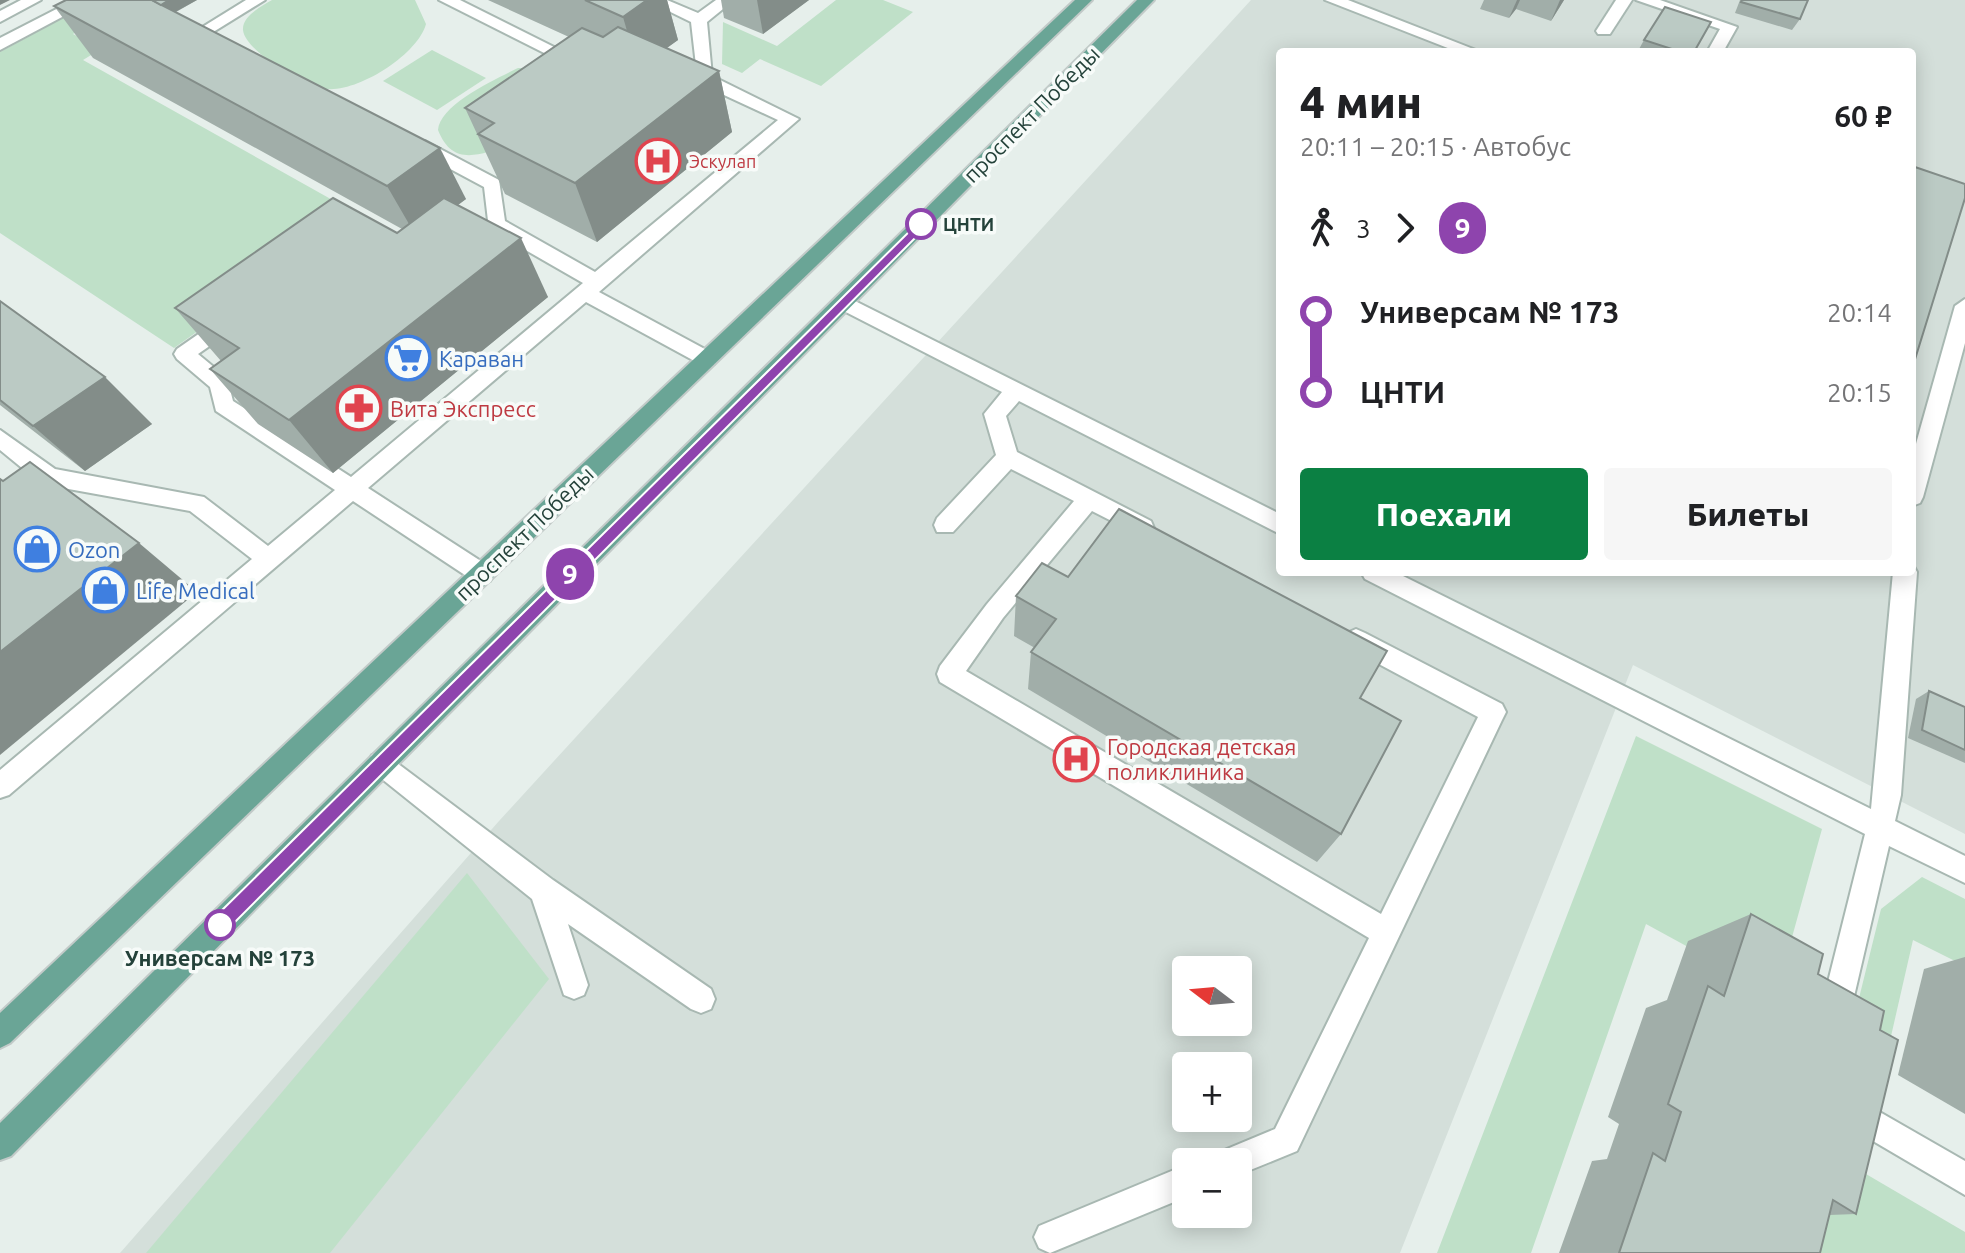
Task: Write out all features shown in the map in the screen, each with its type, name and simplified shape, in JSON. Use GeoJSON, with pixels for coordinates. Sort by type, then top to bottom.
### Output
{"type":"FeatureCollection","features":[{"type":"Feature","properties":{"kind":"main road","name":"проспект Победы"},"geometry":{"type":"LineString","coordinates":[[0,1033],[1084,0]]}},
{"type":"Feature","properties":{"kind":"main road","name":"проспект Победы"},"geometry":{"type":"LineString","coordinates":[[0,1145],[1146,0]]}},
{"type":"Feature","properties":{"kind":"lane"},"geometry":{"type":"LineString","coordinates":[[0,17],[33,0]]}},
{"type":"Feature","properties":{"kind":"lane"},"geometry":{"type":"LineString","coordinates":[[0,45],[86,0]]}},
{"type":"Feature","properties":{"kind":"lane"},"geometry":{"type":"LineString","coordinates":[[204,31],[257,0]]}},
{"type":"Feature","properties":{"kind":"lane"},"geometry":{"type":"LineString","coordinates":[[447,0],[596,71]]}},
{"type":"Feature","properties":{"kind":"lane"},"geometry":{"type":"LineString","coordinates":[[654,0],[699,20]]}},
{"type":"Feature","properties":{"kind":"lane"},"geometry":{"type":"LineString","coordinates":[[699,20],[726,0]]}},
{"type":"Feature","properties":{"kind":"lane"},"geometry":{"type":"LineString","coordinates":[[1333,0],[1462,48]]}},
{"type":"Feature","properties":{"kind":"lane"},"geometry":{"type":"LineString","coordinates":[[1604,31],[1624,0]]}},
{"type":"Feature","properties":{"kind":"lane"},"geometry":{"type":"LineString","coordinates":[[1644,0],[1729,27],[1717,48]]}},
{"type":"Feature","properties":{"kind":"lane"},"geometry":{"type":"LineString","coordinates":[[0,786],[790,119],[696,79],[699,20]]}},
{"type":"Feature","properties":{"kind":"lane"},"geometry":{"type":"LineString","coordinates":[[396,133],[493,184],[496,224],[589,287],[707,359]]}},
{"type":"Feature","properties":{"kind":"lane"},"geometry":{"type":"LineString","coordinates":[[843,302],[1276,523]]}},
{"type":"Feature","properties":{"kind":"lane"},"geometry":{"type":"LineString","coordinates":[[1916,483],[1965,306]]}},
{"type":"Feature","properties":{"kind":"lane"},"geometry":{"type":"LineString","coordinates":[[245,311],[184,354],[220,384],[223,405],[482,574]]}},
{"type":"Feature","properties":{"kind":"lane"},"geometry":{"type":"LineString","coordinates":[[1016,390],[995,414],[1008,457],[1158,536]]}},
{"type":"Feature","properties":{"kind":"lane"},"geometry":{"type":"LineString","coordinates":[[0,438],[49,477],[196,503],[268,559]]}},
{"type":"Feature","properties":{"kind":"lane"},"geometry":{"type":"LineString","coordinates":[[945,525],[1008,457]]}},
{"type":"Feature","properties":{"kind":"lane"},"geometry":{"type":"LineString","coordinates":[[0,512],[49,477]]}},
{"type":"Feature","properties":{"kind":"lane"},"geometry":{"type":"LineString","coordinates":[[1089,499],[995,611],[949,674],[1388,934]]}},
{"type":"Feature","properties":{"kind":"lane"},"geometry":{"type":"LineString","coordinates":[[1381,576],[1965,870]]}},
{"type":"Feature","properties":{"kind":"lane"},"geometry":{"type":"LineString","coordinates":[[1829,1039],[1888,795],[1905,576]]}},
{"type":"Feature","properties":{"kind":"lane"},"geometry":{"type":"LineString","coordinates":[[1252,1154],[1286,1140],[1493,712],[1340,631]]}},
{"type":"Feature","properties":{"kind":"lane"},"geometry":{"type":"LineString","coordinates":[[381,763],[543,890],[701,999]]}},
{"type":"Feature","properties":{"kind":"lane"},"geometry":{"type":"LineString","coordinates":[[543,890],[574,985]]}},
{"type":"Feature","properties":{"kind":"lane"},"geometry":{"type":"LineString","coordinates":[[1830,1098],[1965,1179]]}},
{"type":"Feature","properties":{"kind":"lane"},"geometry":{"type":"LineString","coordinates":[[1050,1237],[1172,1187]]}},
{"type":"Feature","properties":{"kind":"shaded area","name":"Городская детская поликлиника"},"geometry":{"type":"Polygon","coordinates":[[[1251,0],[1965,0],[1965,834],[1633,665],[1400,1253],[120,1253],[499,821],[1251,0]]]}},
{"type":"Feature","properties":{"kind":"green space"},"geometry":{"type":"Polygon","coordinates":[[[272,0],[415,0],[426,24],[412,47],[386,69],[355,84],[327,89],[278,67],[246,39],[243,30],[246,20],[272,0]]]}},
{"type":"Feature","properties":{"kind":"green space"},"geometry":{"type":"Polygon","coordinates":[[[836,0],[883,0],[913,12],[821,86],[760,59],[742,73],[722,64],[723,22],[777,46],[836,0]]]}},
{"type":"Feature","properties":{"kind":"green space"},"geometry":{"type":"Polygon","coordinates":[[[63,18],[81,28],[73,34],[101,49],[83,60],[361,216],[174,348],[0,233],[0,52],[63,18]]]}},
{"type":"Feature","properties":{"kind":"green space"},"geometry":{"type":"Polygon","coordinates":[[[432,50],[486,78],[437,110],[383,81],[432,50]]]}},
{"type":"Feature","properties":{"kind":"green space"},"geometry":{"type":"Polygon","coordinates":[[[518,68],[531,68],[511,145],[468,155],[451,150],[438,130],[448,111],[470,93],[518,68]]]}},
{"type":"Feature","properties":{"kind":"green space"},"geometry":{"type":"Polygon","coordinates":[[[1636,736],[1822,829],[1776,995],[1646,924],[1531,1253],[1437,1253],[1636,736]]]}},
{"type":"Feature","properties":{"kind":"green space"},"geometry":{"type":"Polygon","coordinates":[[[467,873],[549,979],[330,1253],[146,1253],[467,873]]]}},
{"type":"Feature","properties":{"kind":"green space"},"geometry":{"type":"Polygon","coordinates":[[[1922,877],[1965,899],[1965,966],[1913,940],[1881,1080],[1844,1059],[1881,909],[1922,877]]]}},
{"type":"Feature","properties":{"kind":"green space"},"geometry":{"type":"Polygon","coordinates":[[[1825,1150],[1965,1232],[1965,1253],[1801,1253],[1825,1150]]]}},
{"type":"Feature","properties":{"kind":"building"},"geometry":{"type":"Polygon","coordinates":[[[66,0],[152,0],[440,148],[387,186],[54,6],[66,0]]]}},
{"type":"Feature","properties":{"kind":"building"},"geometry":{"type":"Polygon","coordinates":[[[152,0],[169,0],[161,5],[152,0]]]}},
{"type":"Feature","properties":{"kind":"building"},"geometry":{"type":"Polygon","coordinates":[[[585,0],[647,0],[623,17],[585,0]]]}},
{"type":"Feature","properties":{"kind":"building"},"geometry":{"type":"Polygon","coordinates":[[[1742,0],[1808,0],[1800,19],[1742,0]]]}},
{"type":"Feature","properties":{"kind":"building"},"geometry":{"type":"Polygon","coordinates":[[[1665,7],[1711,22],[1696,48],[1669,48],[1644,40],[1665,7]]]}},
{"type":"Feature","properties":{"kind":"building"},"geometry":{"type":"Polygon","coordinates":[[[618,27],[719,71],[575,183],[478,134],[494,123],[465,108],[582,28],[603,37],[618,27]]]}},
{"type":"Feature","properties":{"kind":"building"},"geometry":{"type":"Polygon","coordinates":[[[1916,167],[1965,184],[1965,198],[1916,356],[1916,167]]]}},
{"type":"Feature","properties":{"kind":"building"},"geometry":{"type":"Polygon","coordinates":[[[333,198],[397,233],[444,198],[521,238],[289,420],[210,369],[239,348],[175,308],[333,198]]]}},
{"type":"Feature","properties":{"kind":"building"},"geometry":{"type":"Polygon","coordinates":[[[0,301],[105,377],[33,426],[0,400],[0,301]]]}},
{"type":"Feature","properties":{"kind":"building"},"geometry":{"type":"Polygon","coordinates":[[[30,462],[139,543],[0,652],[0,479],[3,481],[30,462]]]}},
{"type":"Feature","properties":{"kind":"building"},"geometry":{"type":"Polygon","coordinates":[[[1119,509],[1387,651],[1360,698],[1401,721],[1341,834],[1031,652],[1056,619],[1016,596],[1042,563],[1068,577],[1119,509]]]}},
{"type":"Feature","properties":{"kind":"building"},"geometry":{"type":"Polygon","coordinates":[[[1929,691],[1965,707],[1965,750],[1922,730],[1929,691]]]}},
{"type":"Feature","properties":{"kind":"building"},"geometry":{"type":"Polygon","coordinates":[[[1751,914],[1823,954],[1818,974],[1884,1011],[1880,1030],[1898,1040],[1856,1214],[1833,1200],[1820,1253],[1619,1253],[1653,1153],[1665,1161],[1681,1112],[1668,1104],[1708,986],[1724,996],[1751,914]]]}},
{"type":"Feature","properties":{"kind":"bus line","name":"9"},"geometry":{"type":"LineString","coordinates":[[220,925],[921,224]]}},
{"type":"Feature","properties":{"kind":"place","name":"Эскулап"},"geometry":{"type":"Point","coordinates":[658,161]}},
{"type":"Feature","properties":{"kind":"place","name":"ЦНТИ"},"geometry":{"type":"Point","coordinates":[921,224]}},
{"type":"Feature","properties":{"kind":"place","name":"Караван"},"geometry":{"type":"Point","coordinates":[408,358]}},
{"type":"Feature","properties":{"kind":"place","name":"Вита Экспресс"},"geometry":{"type":"Point","coordinates":[359,408]}},
{"type":"Feature","properties":{"kind":"place","name":"Ozon"},"geometry":{"type":"Point","coordinates":[37,549]}},
{"type":"Feature","properties":{"kind":"place","name":"Life Medical"},"geometry":{"type":"Point","coordinates":[105,590]}},
{"type":"Feature","properties":{"kind":"place","name":"Городская детская поликлиника"},"geometry":{"type":"Point","coordinates":[1076,759]}},
{"type":"Feature","properties":{"kind":"place","name":"Универсам № 173"},"geometry":{"type":"Point","coordinates":[220,925]}}]}
